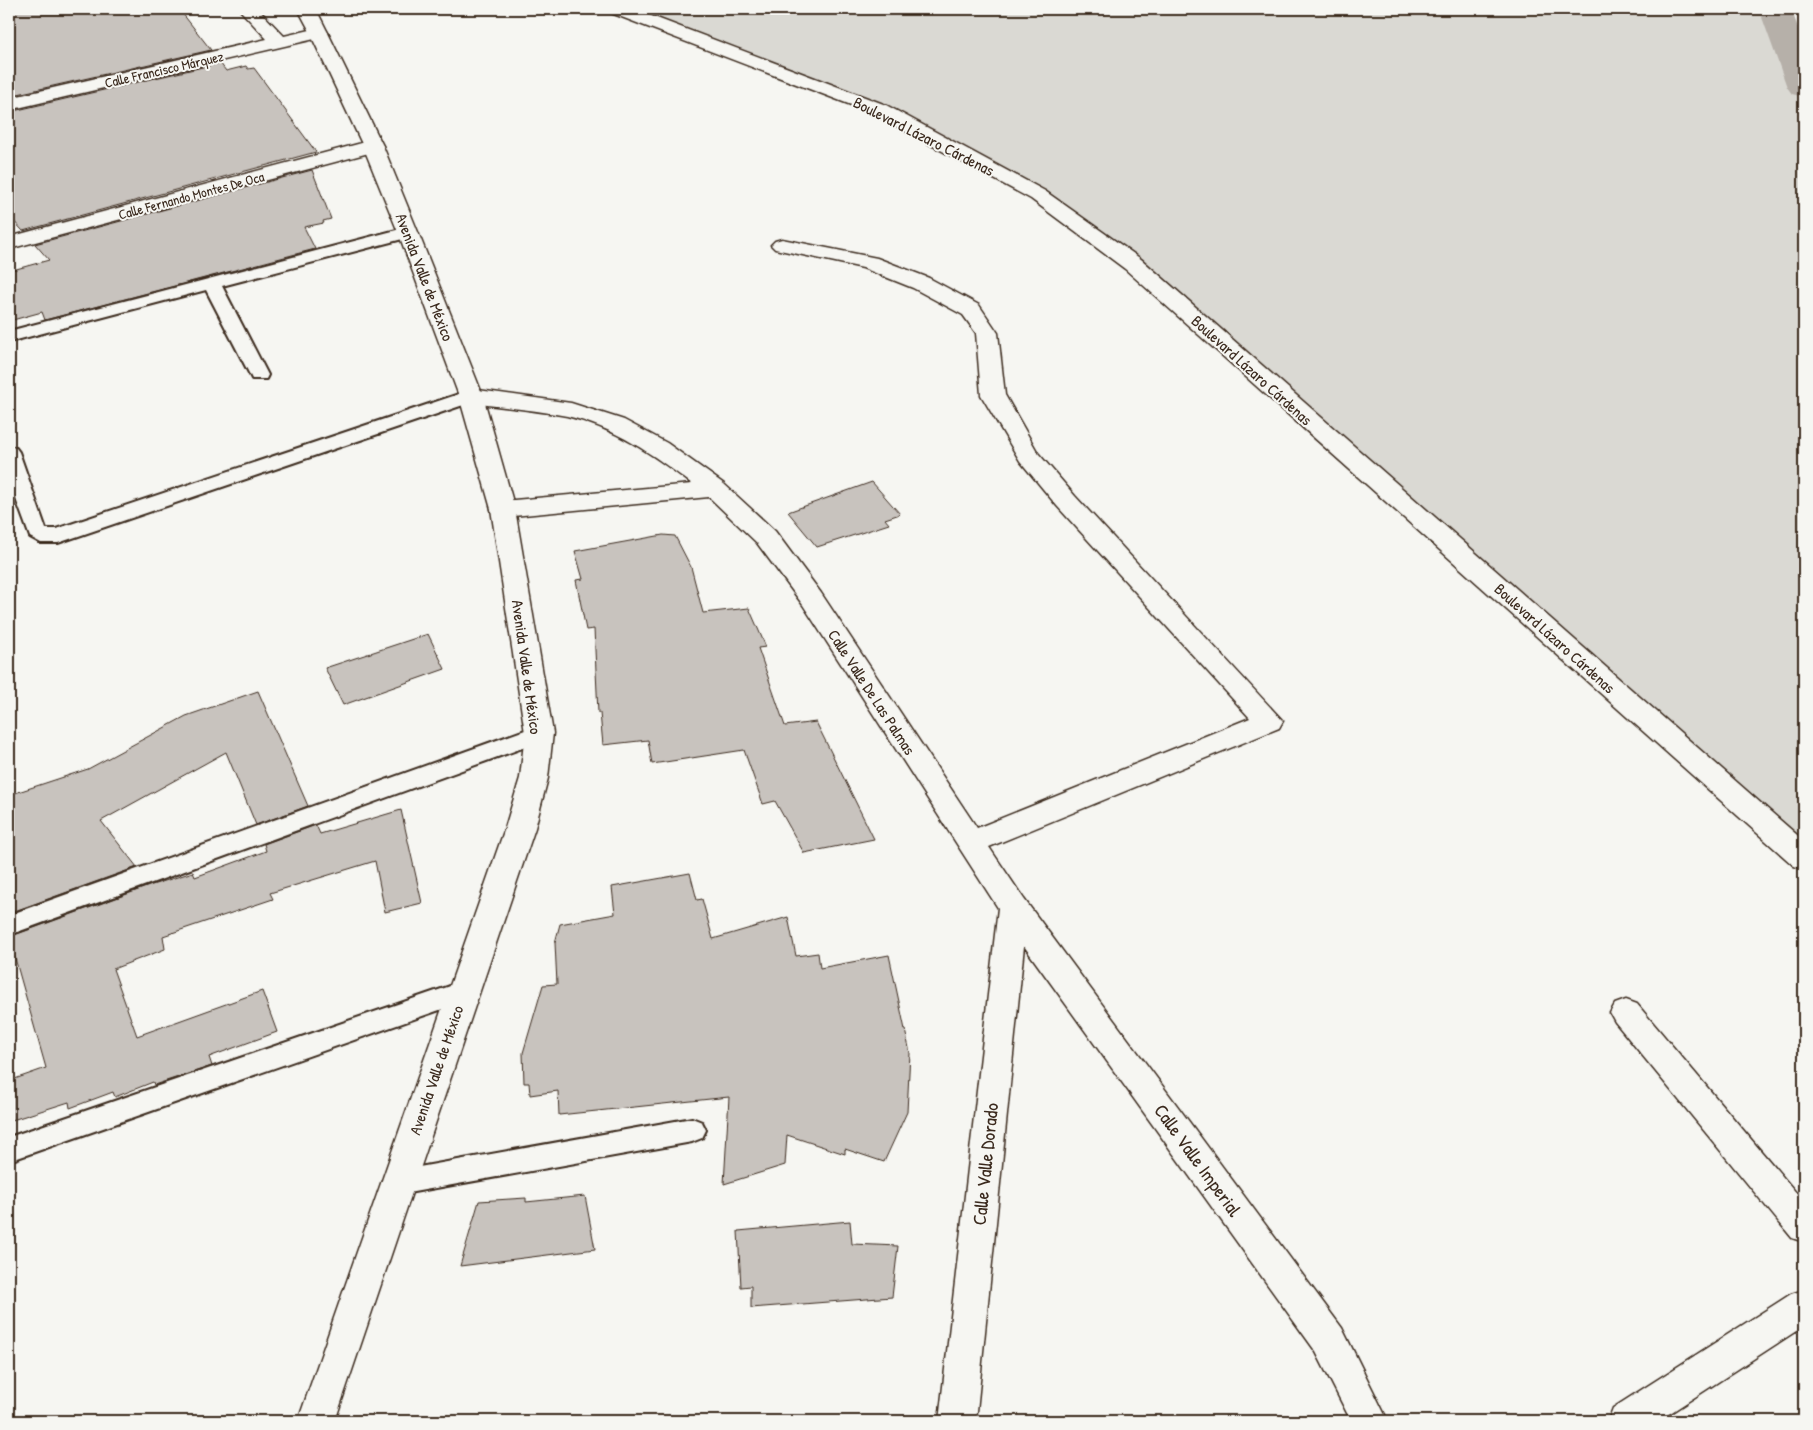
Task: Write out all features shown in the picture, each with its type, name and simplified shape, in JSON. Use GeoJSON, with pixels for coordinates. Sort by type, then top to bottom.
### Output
{"type":"FeatureCollection","features":[{"type":"Feature","properties":{"kind":"main road"},"geometry":{"type":"LineString","coordinates":[[248,9],[280,42]]}},
{"type":"Feature","properties":{"kind":"main road","name":"Avenida Valle de México"},"geometry":{"type":"LineString","coordinates":[[307,9],[373,146],[471,396],[503,509],[539,733],[534,778],[520,828],[316,1421]]}},
{"type":"Feature","properties":{"kind":"main road","name":"Boulevard Lázaro Cárdenas"},"geometry":{"type":"LineString","coordinates":[[617,9],[879,109],[962,152],[1038,195],[1133,264],[1804,858]]}},
{"type":"Feature","properties":{"kind":"main road","name":"Calle Francisco Márquez"},"geometry":{"type":"LineString","coordinates":[[9,104],[319,33]]}},
{"type":"Feature","properties":{"kind":"main road","name":"Calle Fernando Montes De Oca"},"geometry":{"type":"LineString","coordinates":[[9,242],[373,146]]}},
{"type":"Feature","properties":{"kind":"main road"},"geometry":{"type":"LineString","coordinates":[[782,245],[869,263],[921,283],[971,310],[987,333],[992,395],[1028,456],[1066,501],[1269,721],[971,842]]}},
{"type":"Feature","properties":{"kind":"main road","name":"Calle Valle De Las Palmas"},"geometry":{"type":"LineString","coordinates":[[471,396],[570,410],[616,425],[659,448],[716,489],[766,537],[812,600],[1013,907]]}},
{"type":"Feature","properties":{"kind":"main road"},"geometry":{"type":"LineString","coordinates":[[503,509],[716,489]]}},
{"type":"Feature","properties":{"kind":"main road","name":"Calle Valle Dorado"},"geometry":{"type":"LineString","coordinates":[[957,1421],[1013,907]]}},
{"type":"Feature","properties":{"kind":"main road","name":"Calle Valle Imperial"},"geometry":{"type":"LineString","coordinates":[[1013,907],[1329,1340],[1370,1421]]}},
{"type":"Feature","properties":{"kind":"main road"},"geometry":{"type":"LineString","coordinates":[[1626,1014],[1804,1227]]}},
{"type":"Feature","properties":{"kind":"main road"},"geometry":{"type":"LineString","coordinates":[[1626,1421],[1804,1306]]}},
{"type":"Feature","properties":{"kind":"lane"},"geometry":{"type":"LineString","coordinates":[[9,337],[408,232]]}},
{"type":"Feature","properties":{"kind":"lane"},"geometry":{"type":"LineString","coordinates":[[212,284],[259,375]]}},
{"type":"Feature","properties":{"kind":"lane"},"geometry":{"type":"LineString","coordinates":[[9,452],[38,532],[41,536],[58,536],[471,396]]}},
{"type":"Feature","properties":{"kind":"lane"},"geometry":{"type":"LineString","coordinates":[[9,925],[539,733]]}},
{"type":"Feature","properties":{"kind":"lane"},"geometry":{"type":"LineString","coordinates":[[9,1149],[462,992]]}},
{"type":"Feature","properties":{"kind":"lane"},"geometry":{"type":"LineString","coordinates":[[397,1184],[692,1130]]}},
{"type":"Feature","properties":{"kind":"shaded area"},"geometry":{"type":"Polygon","coordinates":[[[621,9],[1775,9],[1804,87],[1804,871],[1300,427],[1219,340],[1107,242],[879,109],[621,9]]]}},
{"type":"Feature","properties":{"kind":"building"},"geometry":{"type":"Polygon","coordinates":[[[9,9],[179,9],[211,50],[9,96],[9,9]]]}},
{"type":"Feature","properties":{"kind":"building"},"geometry":{"type":"Polygon","coordinates":[[[220,63],[226,71],[246,66],[248,69],[254,68],[316,152],[23,231],[9,216],[9,112],[220,63]]]}},
{"type":"Feature","properties":{"kind":"building"},"geometry":{"type":"Polygon","coordinates":[[[312,170],[331,219],[323,221],[324,223],[304,227],[315,249],[45,320],[42,312],[9,321],[9,271],[49,260],[35,244],[312,170]]]}},
{"type":"Feature","properties":{"kind":"building"},"geometry":{"type":"Polygon","coordinates":[[[872,482],[900,514],[885,519],[889,524],[817,547],[788,512],[872,482]]]}},
{"type":"Feature","properties":{"kind":"building"},"geometry":{"type":"Polygon","coordinates":[[[663,535],[675,536],[691,567],[703,613],[749,608],[766,647],[758,648],[785,726],[816,722],[874,839],[804,853],[775,801],[763,804],[744,750],[652,764],[648,740],[603,745],[600,713],[598,713],[594,629],[586,630],[576,580],[583,579],[575,551],[663,535]]]}},
{"type":"Feature","properties":{"kind":"building"},"geometry":{"type":"Polygon","coordinates":[[[428,634],[445,669],[343,705],[325,668],[428,634]]]}},
{"type":"Feature","properties":{"kind":"building"},"geometry":{"type":"Polygon","coordinates":[[[258,691],[308,806],[256,825],[226,752],[101,821],[137,867],[9,913],[9,795],[88,769],[186,716],[258,691]]]}},
{"type":"Feature","properties":{"kind":"building"},"geometry":{"type":"Polygon","coordinates":[[[401,810],[422,903],[385,912],[375,861],[270,893],[273,899],[163,936],[165,949],[113,969],[137,1036],[262,991],[277,1032],[209,1057],[212,1066],[154,1085],[153,1082],[115,1097],[113,1092],[70,1108],[69,1102],[9,1121],[9,1081],[46,1068],[9,937],[152,885],[193,872],[195,877],[266,851],[264,844],[316,825],[320,834],[401,810]]]}},
{"type":"Feature","properties":{"kind":"building"},"geometry":{"type":"Polygon","coordinates":[[[690,873],[697,900],[702,899],[713,939],[788,917],[796,956],[818,953],[820,968],[889,955],[910,1053],[907,1112],[884,1162],[845,1149],[845,1154],[787,1135],[785,1165],[724,1184],[729,1097],[559,1115],[558,1091],[530,1095],[529,1083],[524,1083],[523,1053],[543,985],[557,984],[555,943],[560,924],[615,914],[612,887],[690,873]]]}},
{"type":"Feature","properties":{"kind":"building"},"geometry":{"type":"Polygon","coordinates":[[[585,1196],[595,1249],[460,1266],[479,1201],[526,1198],[526,1202],[585,1196]]]}},
{"type":"Feature","properties":{"kind":"building"},"geometry":{"type":"Polygon","coordinates":[[[850,1221],[852,1244],[898,1246],[892,1297],[751,1308],[751,1286],[741,1287],[738,1231],[850,1221]]]}},
{"type":"Feature","properties":{"kind":"waterway"},"geometry":{"type":"LineString","coordinates":[[1775,9],[1804,87]]}}]}
